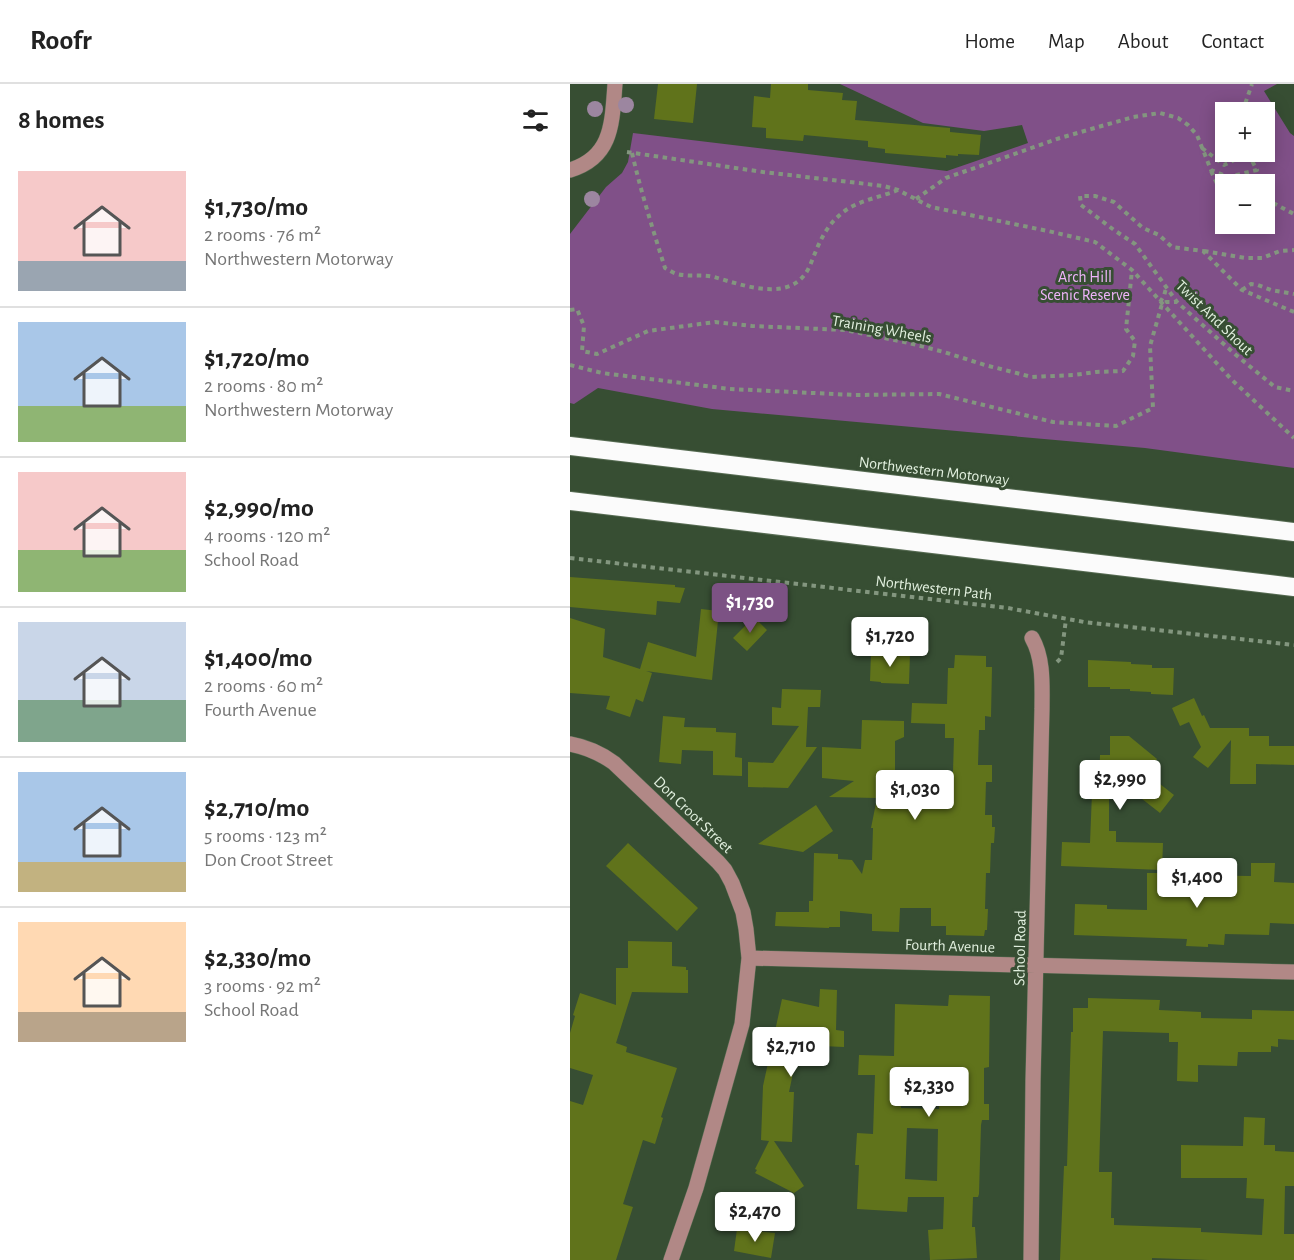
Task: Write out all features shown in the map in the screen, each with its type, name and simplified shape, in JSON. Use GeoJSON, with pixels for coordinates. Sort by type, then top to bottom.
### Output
{"type":"FeatureCollection","features":[{"type":"Feature","properties":{"kind":"highway","name":"Northwestern Motorway"},"geometry":{"type":"LineString","coordinates":[[570,446],[1294,532]]}},
{"type":"Feature","properties":{"kind":"highway"},"geometry":{"type":"LineString","coordinates":[[570,501],[1294,587]]}},
{"type":"Feature","properties":{"kind":"street"},"geometry":{"type":"LineString","coordinates":[[570,170],[585,165],[599,152],[608,137],[612,122],[615,84]]}},
{"type":"Feature","properties":{"kind":"street","name":"School Road"},"geometry":{"type":"LineString","coordinates":[[1031,1260],[1042,682],[1038,648],[1032,638]]}},
{"type":"Feature","properties":{"kind":"street","name":"Don Croot Street"},"geometry":{"type":"LineString","coordinates":[[570,744],[601,754],[614,763],[725,870],[743,912],[749,958],[742,1024],[696,1188],[671,1260]]}},
{"type":"Feature","properties":{"kind":"street","name":"Fourth Avenue"},"geometry":{"type":"LineString","coordinates":[[749,958],[1294,972]]}},
{"type":"Feature","properties":{"kind":"path"},"geometry":{"type":"LineString","coordinates":[[1246,102],[1252,84]]}},
{"type":"Feature","properties":{"kind":"path"},"geometry":{"type":"LineString","coordinates":[[916,199],[946,178],[1060,138],[1133,117],[1160,113],[1178,118],[1197,135],[1215,179]]}},
{"type":"Feature","properties":{"kind":"path"},"geometry":{"type":"LineString","coordinates":[[1201,147],[1215,158]]}},
{"type":"Feature","properties":{"kind":"path"},"geometry":{"type":"LineString","coordinates":[[898,190],[862,202],[843,212],[823,233],[810,266],[802,279],[790,286],[775,290],[753,288],[704,275],[677,274],[665,268],[629,152],[763,172],[884,186],[898,190],[931,207],[1095,242],[1132,270],[1231,379],[1294,438]]}},
{"type":"Feature","properties":{"kind":"path"},"geometry":{"type":"LineString","coordinates":[[1211,170],[1228,177],[1257,170],[1252,162]]}},
{"type":"Feature","properties":{"kind":"path","name":"Twist And Shout"},"geometry":{"type":"LineString","coordinates":[[1203,251],[1173,247],[1159,235],[1143,228],[1114,202],[1095,196],[1080,196],[1081,205],[1135,244],[1178,302],[1275,387],[1294,392]]}},
{"type":"Feature","properties":{"kind":"path"},"geometry":{"type":"LineString","coordinates":[[1275,204],[1294,214]]}},
{"type":"Feature","properties":{"kind":"path"},"geometry":{"type":"LineString","coordinates":[[1203,251],[1246,258],[1262,258],[1280,251],[1294,250]]}},
{"type":"Feature","properties":{"kind":"path"},"geometry":{"type":"LineString","coordinates":[[1203,251],[1242,290],[1294,312]]}},
{"type":"Feature","properties":{"kind":"path","name":"Training Wheels"},"geometry":{"type":"LineString","coordinates":[[570,310],[577,309],[584,326],[582,351],[597,354],[648,331],[715,322],[845,330],[909,343],[1032,377],[1074,375],[1124,371],[1133,356],[1135,341],[1126,329],[1132,270]]}},
{"type":"Feature","properties":{"kind":"path"},"geometry":{"type":"LineString","coordinates":[[1242,290],[1251,284],[1294,294]]}},
{"type":"Feature","properties":{"kind":"path"},"geometry":{"type":"LineString","coordinates":[[570,365],[602,373],[730,389],[855,394],[939,394],[1053,422],[1116,426],[1153,408],[1150,346],[1166,288]]}},
{"type":"Feature","properties":{"kind":"path"},"geometry":{"type":"LineString","coordinates":[[1161,303],[1178,302]]}},
{"type":"Feature","properties":{"kind":"path","name":"Northwestern Path"},"geometry":{"type":"LineString","coordinates":[[570,558],[1008,608],[1084,622],[1294,645]]}},
{"type":"Feature","properties":{"kind":"green space","name":"Arch Hill Scenic Reserve"},"geometry":{"type":"Polygon","coordinates":[[[840,84],[1277,84],[1264,91],[1271,102],[1215,102],[1215,162],[1275,162],[1275,109],[1294,136],[1294,468],[1145,448],[712,409],[598,388],[574,404],[570,403],[570,234],[606,187],[622,173],[628,162],[633,133],[947,171],[1028,143],[1022,125],[984,131],[923,123],[840,84]]]}},
{"type":"Feature","properties":{"kind":"building"},"geometry":{"type":"Polygon","coordinates":[[[658,84],[697,84],[693,123],[654,119],[658,84]]]}},
{"type":"Feature","properties":{"kind":"building"},"geometry":{"type":"Polygon","coordinates":[[[771,84],[808,84],[808,90],[843,93],[842,100],[857,101],[855,120],[950,128],[950,132],[981,135],[979,155],[946,155],[946,158],[885,153],[885,149],[868,147],[868,141],[804,135],[803,141],[766,138],[766,128],[752,127],[754,96],[770,98],[771,84]]]}},
{"type":"Feature","properties":{"kind":"building"},"geometry":{"type":"Polygon","coordinates":[[[570,577],[675,585],[675,587],[685,588],[680,603],[657,601],[656,615],[570,607],[570,577]]]}},
{"type":"Feature","properties":{"kind":"building"},"geometry":{"type":"Polygon","coordinates":[[[701,609],[719,611],[712,680],[646,671],[652,673],[643,702],[636,699],[630,717],[606,709],[610,696],[570,693],[570,618],[605,629],[603,657],[640,669],[648,642],[696,657],[701,609]]]}},
{"type":"Feature","properties":{"kind":"building"},"geometry":{"type":"Polygon","coordinates":[[[754,617],[767,630],[747,651],[733,638],[754,617]]]}},
{"type":"Feature","properties":{"kind":"building"},"geometry":{"type":"Polygon","coordinates":[[[871,653],[910,654],[909,684],[870,681],[871,653]]]}},
{"type":"Feature","properties":{"kind":"building"},"geometry":{"type":"Polygon","coordinates":[[[955,655],[986,656],[986,667],[992,667],[991,717],[985,716],[985,730],[979,730],[978,765],[992,765],[992,782],[986,782],[985,815],[992,815],[992,827],[995,827],[994,843],[991,843],[990,873],[986,873],[985,909],[988,909],[987,930],[984,936],[946,935],[946,926],[931,926],[931,908],[900,908],[899,932],[872,931],[872,914],[840,911],[840,927],[775,926],[776,912],[809,912],[809,901],[813,901],[814,853],[838,854],[838,859],[852,860],[862,874],[865,860],[872,860],[873,828],[871,828],[877,798],[829,797],[854,781],[822,778],[822,747],[861,749],[862,720],[904,721],[904,737],[895,741],[895,770],[953,772],[954,738],[945,738],[945,724],[911,723],[912,703],[947,704],[948,668],[954,668],[955,655]]]}},
{"type":"Feature","properties":{"kind":"building"},"geometry":{"type":"Polygon","coordinates":[[[1088,660],[1131,662],[1131,664],[1152,665],[1152,668],[1174,668],[1173,695],[1151,694],[1151,692],[1130,691],[1130,689],[1110,689],[1110,687],[1088,687],[1088,660]]]}},
{"type":"Feature","properties":{"kind":"building"},"geometry":{"type":"Polygon","coordinates":[[[782,689],[821,690],[820,707],[808,707],[806,747],[817,747],[788,788],[748,787],[748,762],[773,763],[799,726],[772,725],[772,707],[781,708],[782,689]]]}},
{"type":"Feature","properties":{"kind":"building"},"geometry":{"type":"Polygon","coordinates":[[[1194,698],[1210,728],[1249,728],[1249,736],[1269,736],[1269,746],[1294,746],[1294,765],[1256,764],[1256,784],[1230,784],[1231,740],[1208,768],[1193,757],[1201,747],[1189,722],[1180,726],[1172,708],[1194,698]]]}},
{"type":"Feature","properties":{"kind":"building"},"geometry":{"type":"Polygon","coordinates":[[[663,716],[685,718],[684,727],[716,728],[716,732],[736,733],[735,757],[742,758],[742,776],[713,775],[713,751],[682,750],[681,764],[659,762],[663,716]]]}},
{"type":"Feature","properties":{"kind":"building"},"geometry":{"type":"Polygon","coordinates":[[[1110,736],[1129,736],[1157,759],[1146,773],[1174,795],[1160,813],[1137,795],[1109,794],[1109,831],[1116,831],[1116,842],[1163,843],[1162,870],[1061,866],[1062,842],[1090,843],[1092,793],[1099,794],[1100,755],[1110,755],[1110,736]]]}},
{"type":"Feature","properties":{"kind":"building"},"geometry":{"type":"Polygon","coordinates":[[[816,805],[833,831],[803,852],[758,844],[816,805]]]}},
{"type":"Feature","properties":{"kind":"building"},"geometry":{"type":"Polygon","coordinates":[[[628,843],[698,908],[677,931],[606,866],[628,843]]]}},
{"type":"Feature","properties":{"kind":"building"},"geometry":{"type":"Polygon","coordinates":[[[1251,863],[1275,863],[1274,882],[1294,883],[1294,924],[1270,923],[1269,935],[1225,934],[1224,945],[1208,944],[1208,947],[1186,946],[1187,939],[1074,935],[1075,904],[1107,905],[1107,909],[1147,910],[1147,873],[1251,876],[1251,863]]]}},
{"type":"Feature","properties":{"kind":"building"},"geometry":{"type":"Polygon","coordinates":[[[628,941],[672,942],[672,966],[686,967],[688,970],[688,993],[632,992],[616,1043],[627,1047],[626,1052],[677,1068],[655,1144],[643,1140],[623,1204],[633,1207],[616,1260],[570,1260],[570,1101],[583,1105],[593,1075],[570,1068],[570,1033],[575,1016],[573,1015],[580,993],[616,1005],[616,968],[628,968],[628,941]]]}},
{"type":"Feature","properties":{"kind":"building"},"geometry":{"type":"Polygon","coordinates":[[[820,989],[837,990],[836,1030],[844,1031],[844,1047],[799,1045],[789,1092],[794,1092],[792,1142],[774,1141],[804,1186],[794,1193],[755,1173],[769,1141],[761,1140],[763,1086],[782,999],[819,1007],[820,989]]]}},
{"type":"Feature","properties":{"kind":"building"},"geometry":{"type":"Polygon","coordinates":[[[949,995],[990,996],[989,1067],[984,1068],[984,1104],[989,1104],[989,1120],[982,1120],[979,1194],[978,1197],[973,1197],[972,1227],[975,1227],[977,1258],[930,1260],[928,1230],[943,1229],[944,1197],[908,1197],[907,1212],[857,1209],[859,1165],[855,1165],[857,1133],[873,1134],[875,1075],[858,1075],[859,1055],[894,1056],[895,1004],[948,1006],[949,995]],[[898,1067],[897,1101],[901,1101],[901,1108],[939,1109],[939,1104],[945,1104],[946,1068],[898,1067]],[[907,1128],[905,1179],[937,1181],[938,1129],[907,1128]]]}},
{"type":"Feature","properties":{"kind":"building"},"geometry":{"type":"Polygon","coordinates":[[[1088,998],[1160,1000],[1159,1010],[1201,1012],[1201,1018],[1252,1019],[1252,1010],[1294,1011],[1294,1040],[1278,1039],[1278,1047],[1271,1046],[1271,1052],[1238,1052],[1237,1066],[1198,1065],[1198,1082],[1177,1081],[1178,1042],[1169,1042],[1169,1033],[1103,1031],[1099,1172],[1112,1172],[1111,1218],[1114,1218],[1114,1225],[1201,1228],[1201,1232],[1262,1235],[1264,1199],[1246,1198],[1247,1178],[1181,1178],[1181,1145],[1243,1146],[1244,1117],[1265,1118],[1264,1145],[1275,1145],[1275,1151],[1294,1152],[1294,1186],[1285,1186],[1284,1234],[1294,1234],[1294,1260],[1152,1258],[1152,1260],[1060,1260],[1064,1166],[1067,1166],[1073,1008],[1088,1008],[1088,998]]]}},
{"type":"Feature","properties":{"kind":"building"},"geometry":{"type":"Polygon","coordinates":[[[737,1229],[775,1233],[771,1258],[734,1251],[737,1229]]]}}]}
